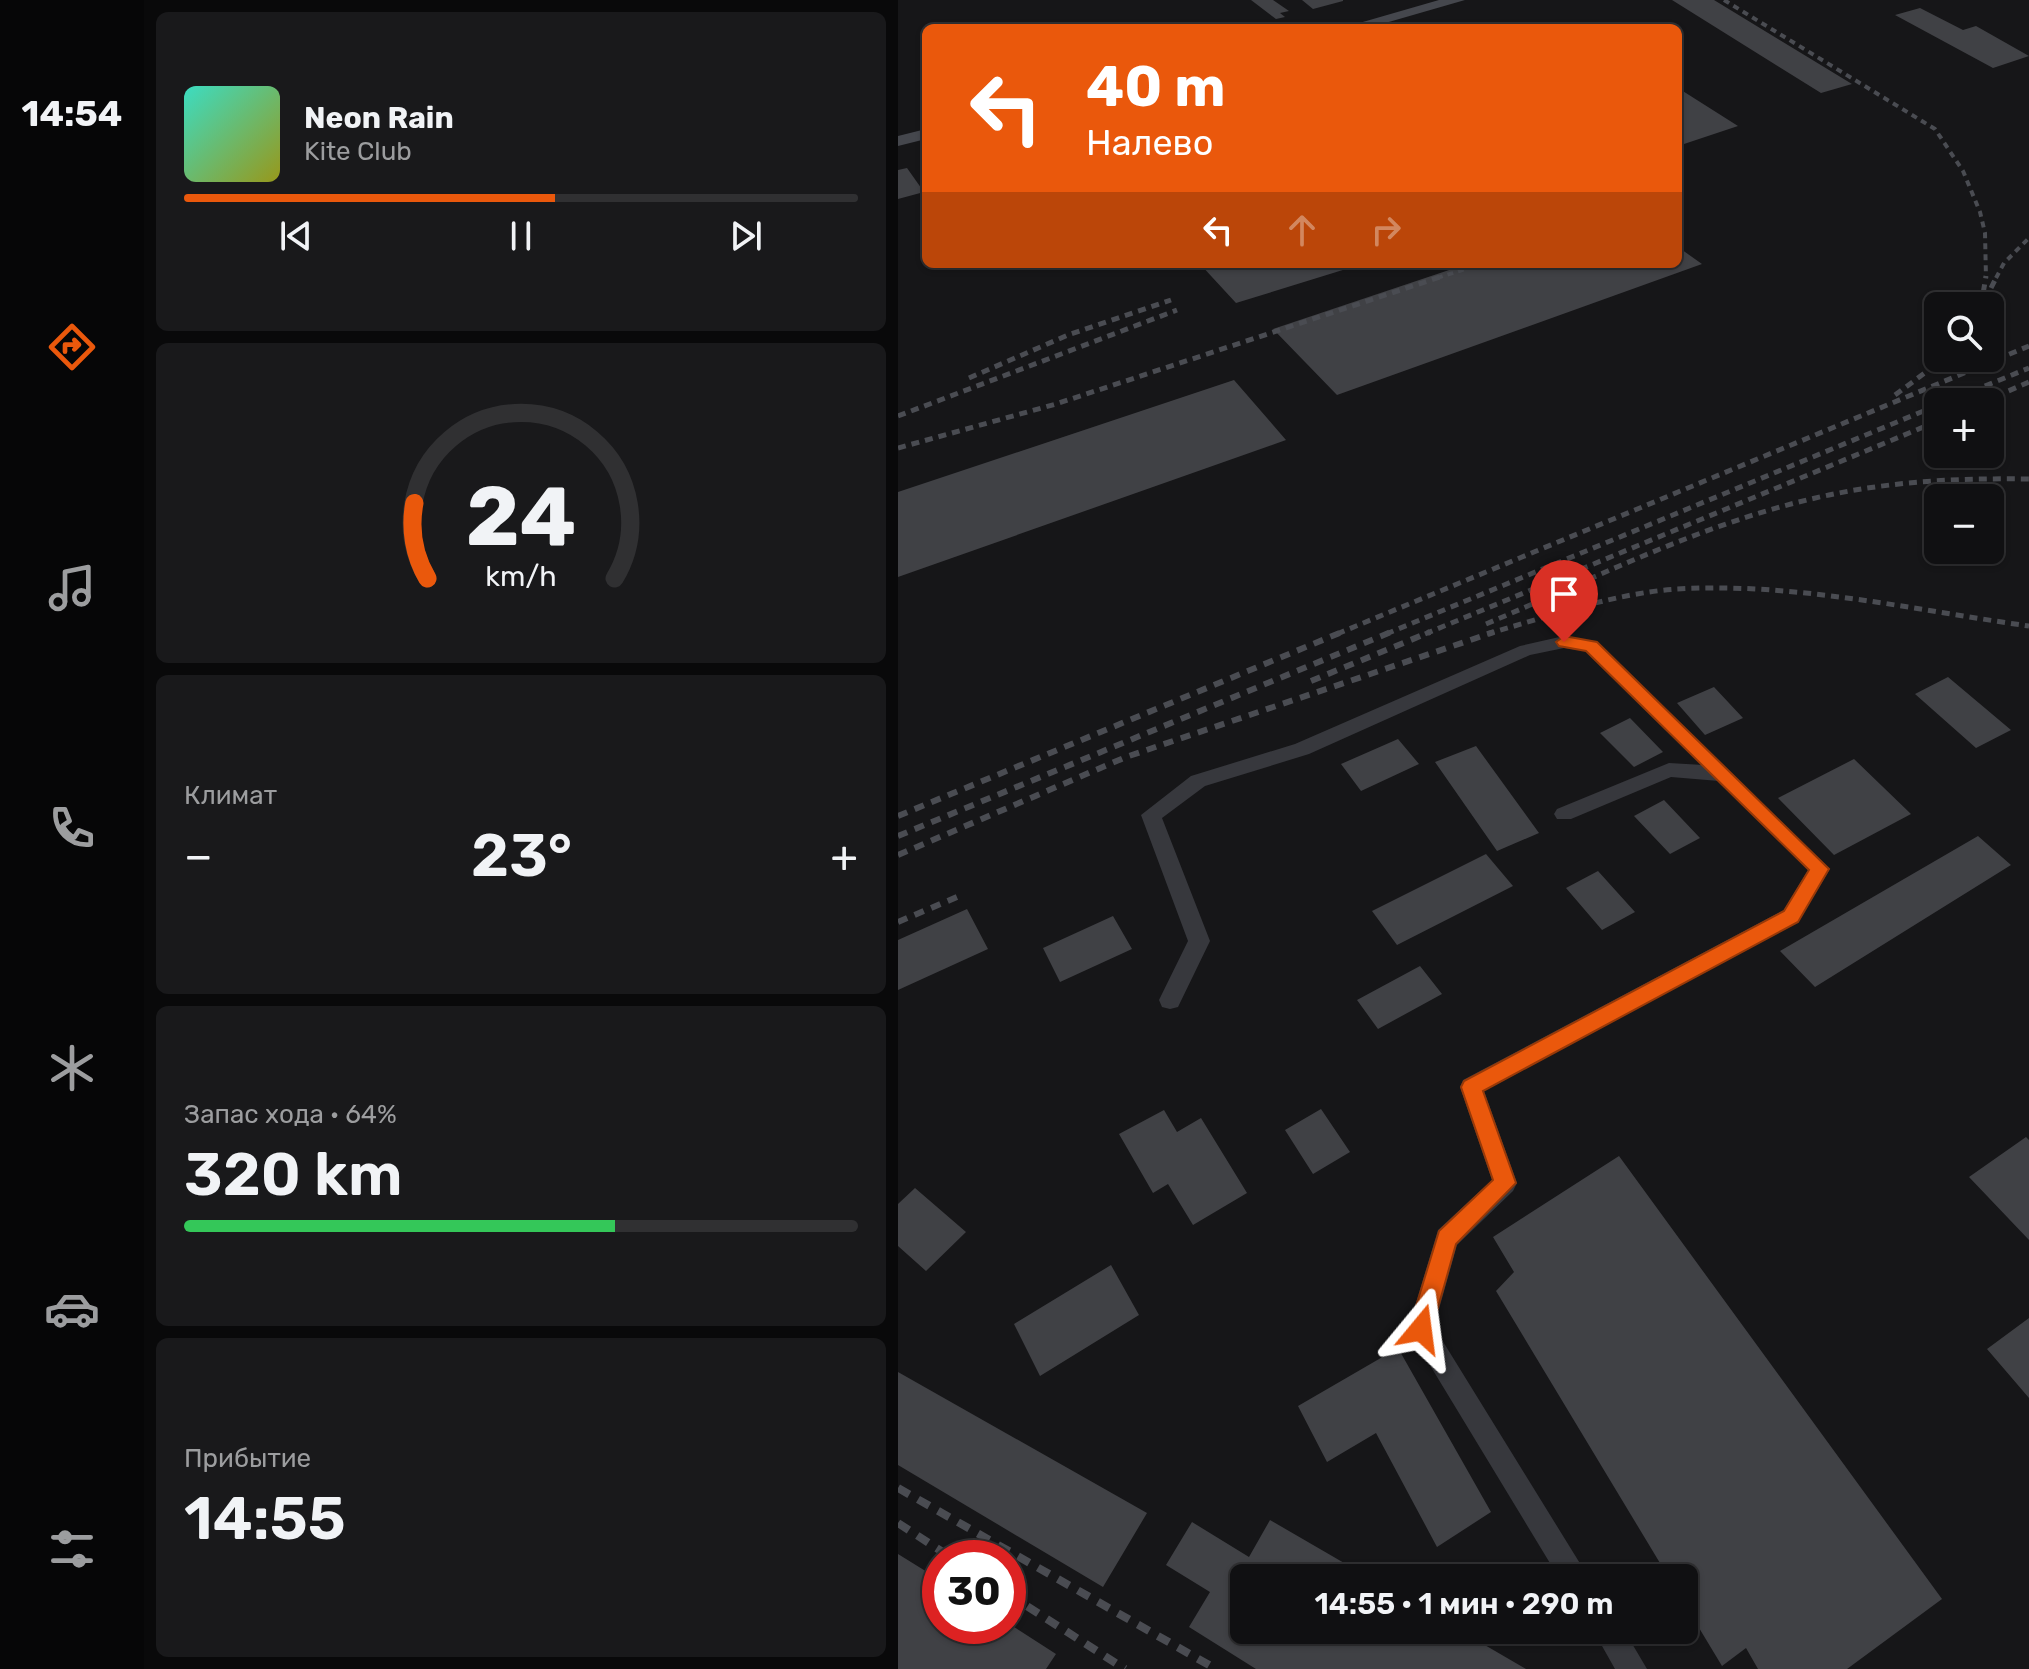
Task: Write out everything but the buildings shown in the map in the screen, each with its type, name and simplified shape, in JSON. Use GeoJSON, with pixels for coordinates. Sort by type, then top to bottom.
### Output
{"type":"FeatureCollection","features":[{"type":"Feature","properties":{"kind":"main road"},"geometry":{"type":"LineString","coordinates":[[1365,24],[1457,0]]}},
{"type":"Feature","properties":{"kind":"main road"},"geometry":{"type":"LineString","coordinates":[[898,141],[922,135]]}},
{"type":"Feature","properties":{"kind":"street"},"geometry":{"type":"LineString","coordinates":[[1170,1000],[1199,941],[1151,815],[1198,781],[1302,749],[1526,650],[1564,642],[1591,646],[1820,869],[1791,916],[1471,1087],[1505,1183],[1447,1238],[1421,1329],[1566,1564]]}},
{"type":"Feature","properties":{"kind":"street"},"geometry":{"type":"LineString","coordinates":[[1564,814],[1669,770],[1724,774]]}},
{"type":"Feature","properties":{"kind":"street"},"geometry":{"type":"LineString","coordinates":[[1616,1644],[1632,1669]]}},
{"type":"Feature","properties":{"kind":"railway"},"geometry":{"type":"LineString","coordinates":[[1724,0],[1935,129],[1963,171],[1980,212],[1985,233],[1986,276]]}},
{"type":"Feature","properties":{"kind":"railway"},"geometry":{"type":"LineString","coordinates":[[1996,278],[2004,263],[2029,238]]}},
{"type":"Feature","properties":{"kind":"railway"},"geometry":{"type":"LineString","coordinates":[[1437,278],[1468,268]]}},
{"type":"Feature","properties":{"kind":"railway"},"geometry":{"type":"LineString","coordinates":[[898,448],[1056,404],[1443,276]]}},
{"type":"Feature","properties":{"kind":"railway"},"geometry":{"type":"LineString","coordinates":[[1983,292],[1986,276]]}},
{"type":"Feature","properties":{"kind":"railway"},"geometry":{"type":"LineString","coordinates":[[1991,288],[1996,278]]}},
{"type":"Feature","properties":{"kind":"railway"},"geometry":{"type":"LineString","coordinates":[[969,378],[1068,335],[1171,300]]}},
{"type":"Feature","properties":{"kind":"railway"},"geometry":{"type":"LineString","coordinates":[[898,416],[1177,310]]}},
{"type":"Feature","properties":{"kind":"railway"},"geometry":{"type":"LineString","coordinates":[[1337,634],[2029,346]]}},
{"type":"Feature","properties":{"kind":"railway"},"geometry":{"type":"LineString","coordinates":[[1980,388],[2029,368]]}},
{"type":"Feature","properties":{"kind":"railway"},"geometry":{"type":"LineString","coordinates":[[1895,395],[1926,372]]}},
{"type":"Feature","properties":{"kind":"railway"},"geometry":{"type":"LineString","coordinates":[[2004,393],[2029,382]]}},
{"type":"Feature","properties":{"kind":"railway"},"geometry":{"type":"LineString","coordinates":[[1386,634],[1924,411]]}},
{"type":"Feature","properties":{"kind":"railway"},"geometry":{"type":"LineString","coordinates":[[1425,634],[1924,427]]}},
{"type":"Feature","properties":{"kind":"railway"},"geometry":{"type":"LineString","coordinates":[[1486,624],[1654,551],[1784,506],[1854,490],[1904,484],[2029,479]]}},
{"type":"Feature","properties":{"kind":"railway"},"geometry":{"type":"LineString","coordinates":[[1487,634],[1630,595],[1721,588],[1809,593],[2029,626]]}},
{"type":"Feature","properties":{"kind":"railway"},"geometry":{"type":"LineString","coordinates":[[898,816],[1342,632]]}},
{"type":"Feature","properties":{"kind":"railway"},"geometry":{"type":"LineString","coordinates":[[898,836],[1391,632]]}},
{"type":"Feature","properties":{"kind":"railway"},"geometry":{"type":"LineString","coordinates":[[1311,681],[1430,632]]}},
{"type":"Feature","properties":{"kind":"railway"},"geometry":{"type":"LineString","coordinates":[[898,855],[1126,757],[1494,632]]}},
{"type":"Feature","properties":{"kind":"railway"},"geometry":{"type":"LineString","coordinates":[[898,922],[964,894]]}},
{"type":"Feature","properties":{"kind":"railway"},"geometry":{"type":"LineString","coordinates":[[898,1488],[1216,1669]]}},
{"type":"Feature","properties":{"kind":"railway"},"geometry":{"type":"LineString","coordinates":[[898,1523],[924,1540]]}},
{"type":"Feature","properties":{"kind":"railway"},"geometry":{"type":"LineString","coordinates":[[1026,1606],[1125,1669]]}},
{"type":"Feature","properties":{"kind":"route"},"geometry":{"type":"LineString","coordinates":[[1421,1329],[1447,1238],[1505,1183],[1471,1087],[1791,916],[1820,869],[1591,646],[1564,642]]}}]}
